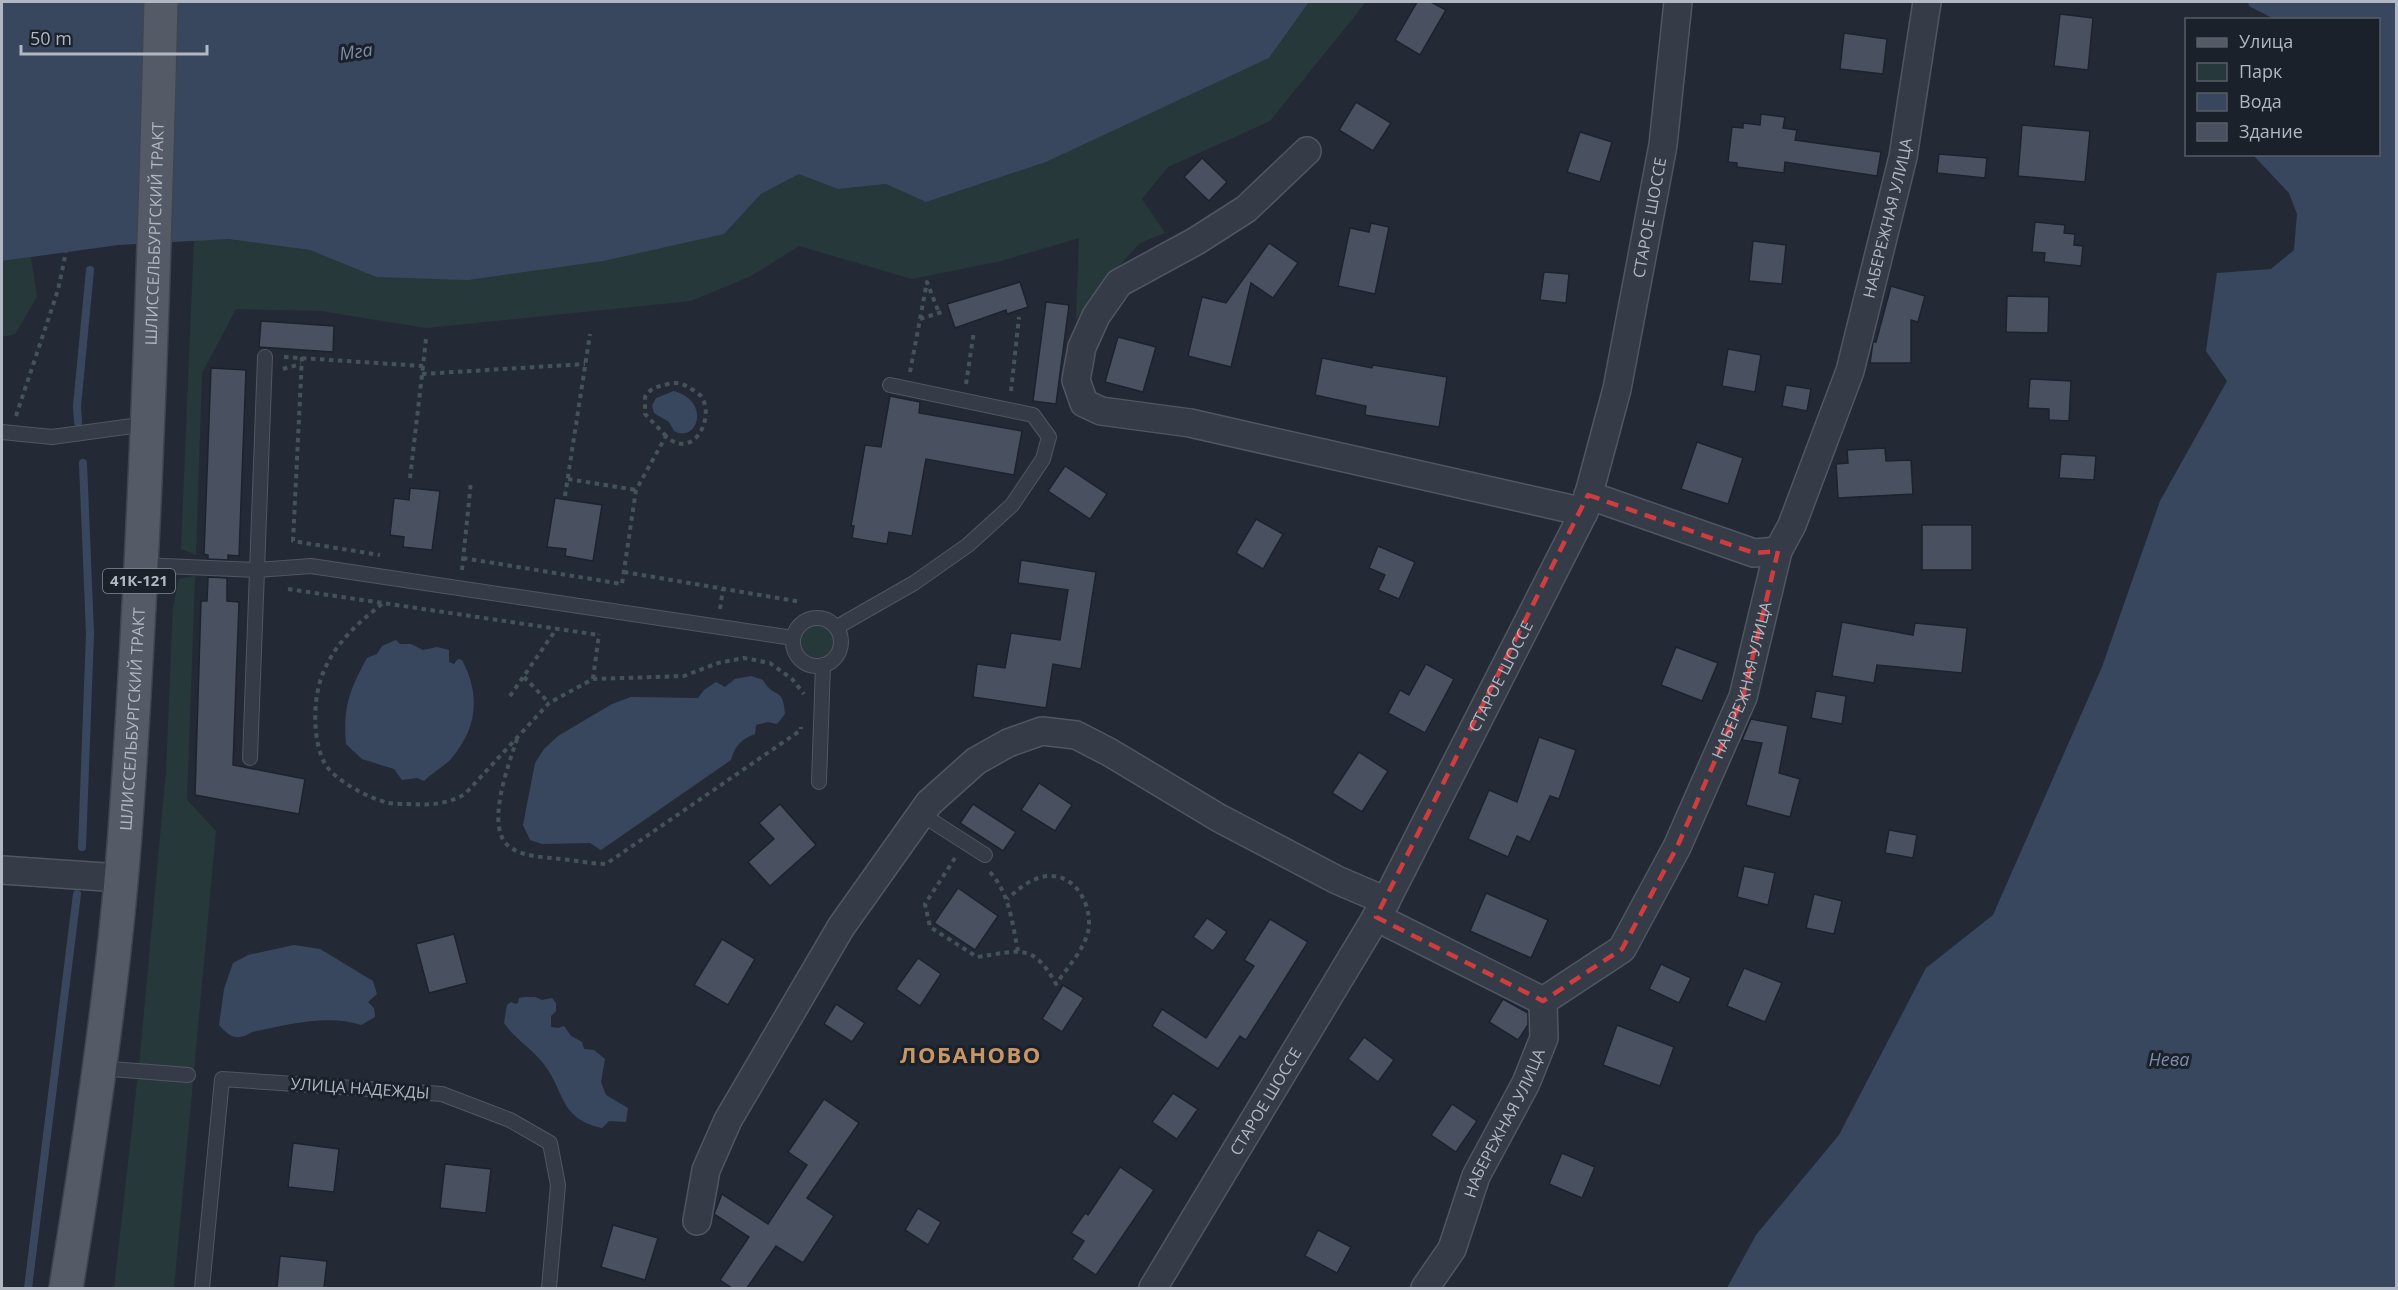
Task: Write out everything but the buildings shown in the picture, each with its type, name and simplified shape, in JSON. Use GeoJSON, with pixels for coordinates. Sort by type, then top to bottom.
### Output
{"type":"FeatureCollection","features":[{"type":"Feature","properties":{"kind":"main road","name":"ШЛИССЕЛЬБУРГСКИЙ ТРАКТ"},"geometry":{"type":"LineString","coordinates":[[66,1288],[99,1068],[127,809],[152,342],[161,2]]}},
{"type":"Feature","properties":{"kind":"street","name":"СТАРОЕ ШОССЕ"},"geometry":{"type":"LineString","coordinates":[[1153,1288],[1381,909],[1586,503],[1617,389],[1663,145],[1678,2]]}},
{"type":"Feature","properties":{"kind":"street","name":"НАБЕРЕЖНАЯ УЛИЦА"},"geometry":{"type":"LineString","coordinates":[[1425,1288],[1452,1249],[1476,1176],[1526,1083],[1544,1038],[1543,1000],[1622,949],[1677,847],[1743,697],[1778,551],[1792,525],[1850,371],[1903,157],[1927,2]]}},
{"type":"Feature","properties":{"kind":"street"},"geometry":{"type":"LineString","coordinates":[[1307,151],[1246,209],[1196,241],[1119,283],[1095,316],[1082,347],[1076,380],[1084,403],[1101,411],[1190,423],[1586,503],[1754,553],[1778,551]]}},
{"type":"Feature","properties":{"kind":"street"},"geometry":{"type":"LineString","coordinates":[[697,1221],[706,1170],[728,1120],[841,927],[929,803],[976,760],[1008,743],[1042,731],[1076,735],[1110,752],[1219,818],[1337,880],[1381,909],[1543,1000]]}},
{"type":"Feature","properties":{"kind":"street"},"geometry":{"type":"LineString","coordinates":[[2,870],[120,878]]}},
{"type":"Feature","properties":{"kind":"lane"},"geometry":{"type":"LineString","coordinates":[[250,758],[265,357]]}},
{"type":"Feature","properties":{"kind":"lane"},"geometry":{"type":"LineString","coordinates":[[837,627],[914,583],[968,545],[1012,505],[1044,459],[1049,437],[1033,415],[890,385]]}},
{"type":"Feature","properties":{"kind":"lane"},"geometry":{"type":"LineString","coordinates":[[5,433],[52,438],[147,424]]}},
{"type":"Feature","properties":{"kind":"lane"},"geometry":{"type":"LineString","coordinates":[[140,565],[257,570],[312,566],[794,638]]}},
{"type":"Feature","properties":{"kind":"lane"},"geometry":{"type":"LineString","coordinates":[[812,618],[830,621],[837,627],[841,636],[838,654],[832,661],[823,665],[805,662],[794,648],[794,638],[803,622],[812,618]]}},
{"type":"Feature","properties":{"kind":"lane"},"geometry":{"type":"LineString","coordinates":[[819,782],[823,665]]}},
{"type":"Feature","properties":{"kind":"lane"},"geometry":{"type":"LineString","coordinates":[[921,814],[985,855]]}},
{"type":"Feature","properties":{"kind":"lane"},"geometry":{"type":"LineString","coordinates":[[99,1068],[188,1075]]}},
{"type":"Feature","properties":{"kind":"lane","name":"УЛИЦА НАДЕЖДЫ"},"geometry":{"type":"LineString","coordinates":[[202,1288],[222,1079],[442,1094],[510,1119],[550,1143],[558,1185],[549,1288]]}},
{"type":"Feature","properties":{"kind":"path"},"geometry":{"type":"LineString","coordinates":[[5,433],[58,290],[66,252]]}},
{"type":"Feature","properties":{"kind":"path"},"geometry":{"type":"LineString","coordinates":[[907,388],[927,282],[939,313]]}},
{"type":"Feature","properties":{"kind":"path"},"geometry":{"type":"LineString","coordinates":[[920,319],[945,312]]}},
{"type":"Feature","properties":{"kind":"path"},"geometry":{"type":"LineString","coordinates":[[1009,410],[1018,317]]}},
{"type":"Feature","properties":{"kind":"path"},"geometry":{"type":"LineString","coordinates":[[964,400],[974,331]]}},
{"type":"Feature","properties":{"kind":"path"},"geometry":{"type":"LineString","coordinates":[[565,496],[590,334]]}},
{"type":"Feature","properties":{"kind":"path"},"geometry":{"type":"LineString","coordinates":[[410,478],[426,339]]}},
{"type":"Feature","properties":{"kind":"path"},"geometry":{"type":"LineString","coordinates":[[265,357],[302,357],[423,366]]}},
{"type":"Feature","properties":{"kind":"path"},"geometry":{"type":"LineString","coordinates":[[302,357],[293,541],[388,556]]}},
{"type":"Feature","properties":{"kind":"path"},"geometry":{"type":"LineString","coordinates":[[422,374],[585,364]]}},
{"type":"Feature","properties":{"kind":"path"},"geometry":{"type":"LineString","coordinates":[[675,382],[684,384],[701,396],[705,406],[704,426],[692,442],[683,445],[674,443],[666,436],[645,414],[645,397],[654,387],[675,382]]}},
{"type":"Feature","properties":{"kind":"path"},"geometry":{"type":"LineString","coordinates":[[463,558],[622,584],[636,490],[666,436]]}},
{"type":"Feature","properties":{"kind":"path"},"geometry":{"type":"LineString","coordinates":[[568,478],[636,490]]}},
{"type":"Feature","properties":{"kind":"path"},"geometry":{"type":"LineString","coordinates":[[461,588],[471,481]]}},
{"type":"Feature","properties":{"kind":"path"},"geometry":{"type":"LineString","coordinates":[[452,565],[462,567]]}},
{"type":"Feature","properties":{"kind":"path"},"geometry":{"type":"LineString","coordinates":[[624,572],[801,602]]}},
{"type":"Feature","properties":{"kind":"path"},"geometry":{"type":"LineString","coordinates":[[288,589],[599,635]]}},
{"type":"Feature","properties":{"kind":"path"},"geometry":{"type":"LineString","coordinates":[[510,696],[557,629],[560,603]]}},
{"type":"Feature","properties":{"kind":"path"},"geometry":{"type":"LineString","coordinates":[[382,604],[360,621],[337,646],[323,673],[316,698],[316,731],[324,762],[331,771],[349,786],[389,803],[450,803],[465,794],[549,703],[593,679],[684,676],[718,663],[744,658],[770,663],[792,680],[805,695],[805,704]]}},
{"type":"Feature","properties":{"kind":"path"},"geometry":{"type":"LineString","coordinates":[[593,679],[604,610]]}},
{"type":"Feature","properties":{"kind":"path"},"geometry":{"type":"LineString","coordinates":[[524,677],[549,703]]}},
{"type":"Feature","properties":{"kind":"path"},"geometry":{"type":"LineString","coordinates":[[517,739],[504,779],[497,811],[501,830],[508,846],[522,854],[606,864],[801,730],[803,721]]}},
{"type":"Feature","properties":{"kind":"path"},"geometry":{"type":"LineString","coordinates":[[965,842],[925,904],[930,927],[977,957],[1018,951],[1038,958],[1046,965],[1056,984],[1086,937],[1088,930],[1085,905],[1078,888],[1063,878],[1045,876],[1028,881],[1007,899]]}},
{"type":"Feature","properties":{"kind":"path"},"geometry":{"type":"LineString","coordinates":[[985,855],[986,868],[997,881],[1007,899],[1018,951]]}},
{"type":"Feature","properties":{"kind":"highlighted area"},"geometry":{"type":"Polygon","coordinates":[[[1588,495],[1754,553],[1778,551],[1743,697],[1677,847],[1622,949],[1543,1001],[1376,917],[1588,495]]]}},
{"type":"Feature","properties":{"kind":"green space"},"geometry":{"type":"Polygon","coordinates":[[[1309,2],[1366,2],[1270,121],[1168,167],[1142,199],[1165,233],[1140,243],[1100,287],[1076,320],[1079,238],[1001,261],[912,279],[799,246],[751,276],[691,301],[426,328],[321,311],[236,309],[202,373],[196,555],[181,549],[194,240],[228,239],[310,250],[376,277],[724,234],[761,194],[799,174],[838,189],[886,184],[926,202],[1046,162],[1269,58],[1309,2]]]}},
{"type":"Feature","properties":{"kind":"green space"},"geometry":{"type":"Polygon","coordinates":[[[31,257],[37,297],[15,334],[2,337],[2,261],[31,257]]]}},
{"type":"Feature","properties":{"kind":"green space"},"geometry":{"type":"Polygon","coordinates":[[[195,576],[187,800],[216,831],[174,1288],[114,1288],[140,1056],[166,771],[173,607],[179,579],[195,576]]]}},
{"type":"Feature","properties":{"kind":"green space"},"geometry":{"type":"Polygon","coordinates":[[[817,624],[829,629],[834,641],[829,653],[817,658],[805,653],[800,641],[805,629],[817,624]]]}},
{"type":"Feature","properties":{"kind":"water","name":"Мга"},"geometry":{"type":"Polygon","coordinates":[[[2,2],[1309,2],[1269,58],[1046,162],[926,202],[886,184],[838,189],[799,174],[761,194],[724,234],[603,261],[468,280],[376,277],[310,250],[228,239],[118,245],[2,261],[2,2]]]}},
{"type":"Feature","properties":{"kind":"water","name":"Нева"},"geometry":{"type":"Polygon","coordinates":[[[2248,2],[2396,2],[2396,1288],[1727,1288],[1756,1235],[1839,1135],[1926,968],[1993,915],[2102,667],[2160,501],[2227,381],[2206,351],[2217,273],[2271,269],[2294,250],[2297,214],[2289,193],[2254,156],[2380,156],[2380,18],[2272,18],[2249,6],[2248,2]]]}},
{"type":"Feature","properties":{"kind":"water"},"geometry":{"type":"Polygon","coordinates":[[[674,391],[686,396],[697,412],[697,420],[689,432],[674,431],[669,422],[654,413],[652,406],[656,398],[674,391]]]}},
{"type":"Feature","properties":{"kind":"water"},"geometry":{"type":"Polygon","coordinates":[[[396,640],[400,644],[411,644],[423,650],[437,647],[449,650],[449,662],[454,664],[458,659],[462,660],[472,686],[473,712],[466,736],[450,760],[424,781],[417,778],[402,780],[394,769],[362,759],[346,744],[345,720],[356,680],[367,658],[377,654],[382,646],[396,640]]]}},
{"type":"Feature","properties":{"kind":"water"},"geometry":{"type":"Polygon","coordinates":[[[751,676],[763,680],[780,696],[785,714],[777,724],[768,722],[756,725],[755,734],[739,744],[731,760],[601,850],[590,843],[542,844],[530,840],[523,825],[535,763],[544,749],[558,736],[612,704],[631,697],[698,698],[704,690],[716,682],[725,687],[735,679],[751,676]]]}},
{"type":"Feature","properties":{"kind":"water"},"geometry":{"type":"Polygon","coordinates":[[[294,945],[320,949],[373,981],[377,994],[368,1002],[374,1008],[375,1017],[361,1025],[335,1020],[279,1026],[252,1032],[242,1037],[234,1037],[227,1033],[219,1025],[224,989],[233,963],[248,955],[294,945]]]}},
{"type":"Feature","properties":{"kind":"water"},"geometry":{"type":"Polygon","coordinates":[[[519,998],[542,1000],[552,998],[556,1003],[556,1011],[551,1016],[551,1027],[564,1026],[571,1036],[582,1042],[584,1049],[594,1050],[605,1059],[601,1082],[606,1095],[628,1108],[626,1122],[609,1121],[602,1128],[588,1124],[570,1111],[543,1063],[504,1023],[507,1005],[511,1002],[518,1003],[519,998]]]}},
{"type":"Feature","properties":{"kind":"waterway"},"geometry":{"type":"LineString","coordinates":[[78,422],[77,406],[90,270]]}},
{"type":"Feature","properties":{"kind":"waterway"},"geometry":{"type":"LineString","coordinates":[[82,847],[90,633],[83,463]]}},
{"type":"Feature","properties":{"kind":"waterway"},"geometry":{"type":"LineString","coordinates":[[28,1288],[77,894]]}},
{"type":"Feature","properties":{"kind":"district","name":"ЛОБАНОВО"},"geometry":{"type":"Point","coordinates":[971,1055]}}]}
